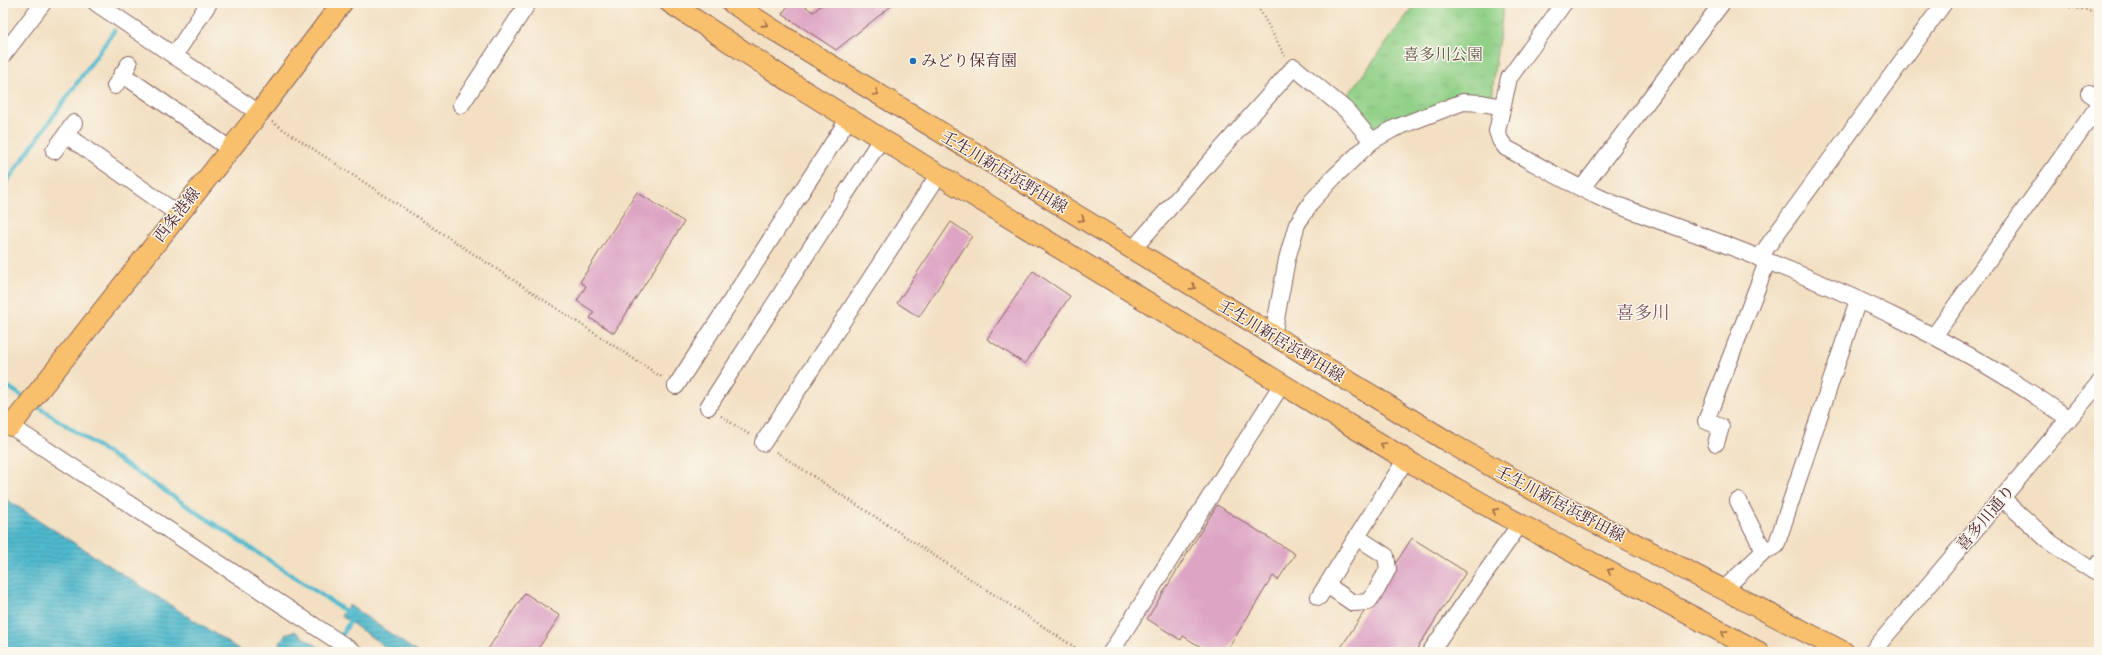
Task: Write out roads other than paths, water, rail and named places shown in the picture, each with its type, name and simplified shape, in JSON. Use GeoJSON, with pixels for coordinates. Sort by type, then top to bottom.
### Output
{"type":"FeatureCollection","features":[{"type":"Feature","properties":{"kind":"main road","name":"西条港線"},"geometry":{"type":"LineString","coordinates":[[7,423],[259,113],[342,3]]}},
{"type":"Feature","properties":{"kind":"main road"},"geometry":{"type":"LineString","coordinates":[[670,3],[881,139],[1406,459],[1520,524],[1759,652]]}},
{"type":"Feature","properties":{"kind":"main road","name":"壬生川新居浜野田線"},"geometry":{"type":"LineString","coordinates":[[732,3],[786,38],[1450,443],[1549,500],[1844,652]]}},
{"type":"Feature","properties":{"kind":"street"},"geometry":{"type":"LineString","coordinates":[[3,55],[43,3]]}},
{"type":"Feature","properties":{"kind":"street"},"geometry":{"type":"LineString","coordinates":[[96,3],[259,113]]}},
{"type":"Feature","properties":{"kind":"street"},"geometry":{"type":"LineString","coordinates":[[174,56],[209,3]]}},
{"type":"Feature","properties":{"kind":"street"},"geometry":{"type":"LineString","coordinates":[[461,105],[528,3]]}},
{"type":"Feature","properties":{"kind":"street"},"geometry":{"type":"LineString","coordinates":[[1564,3],[1509,78],[1497,131],[1500,140],[1506,148],[1582,188],[1641,215],[1715,241],[1763,260],[1905,320],[2025,388],[2069,419]]}},
{"type":"Feature","properties":{"kind":"street"},"geometry":{"type":"LineString","coordinates":[[1582,188],[1722,3]]}},
{"type":"Feature","properties":{"kind":"street"},"geometry":{"type":"LineString","coordinates":[[1716,443],[1721,427],[1706,421],[1763,260],[1944,3]]}},
{"type":"Feature","properties":{"kind":"street"},"geometry":{"type":"LineString","coordinates":[[1132,250],[1294,68],[1346,110],[1372,141]]}},
{"type":"Feature","properties":{"kind":"street"},"geometry":{"type":"LineString","coordinates":[[122,74],[230,149]]}},
{"type":"Feature","properties":{"kind":"street"},"geometry":{"type":"LineString","coordinates":[[1934,336],[2096,100]]}},
{"type":"Feature","properties":{"kind":"street"},"geometry":{"type":"LineString","coordinates":[[1273,336],[1287,259],[1297,224],[1316,196],[1334,177],[1372,141],[1395,128],[1463,102],[1482,103],[1502,107]]}},
{"type":"Feature","properties":{"kind":"street"},"geometry":{"type":"LineString","coordinates":[[676,386],[849,118]]}},
{"type":"Feature","properties":{"kind":"street"},"geometry":{"type":"LineString","coordinates":[[54,151],[70,129],[178,214]]}},
{"type":"Feature","properties":{"kind":"street"},"geometry":{"type":"LineString","coordinates":[[708,407],[881,139]]}},
{"type":"Feature","properties":{"kind":"street"},"geometry":{"type":"LineString","coordinates":[[763,443],[939,174]]}},
{"type":"Feature","properties":{"kind":"street"},"geometry":{"type":"LineString","coordinates":[[1723,590],[1764,552],[1776,546],[1858,300]]}},
{"type":"Feature","properties":{"kind":"street","name":"喜多川通り"},"geometry":{"type":"LineString","coordinates":[[1872,652],[2099,383]]}},
{"type":"Feature","properties":{"kind":"street"},"geometry":{"type":"LineString","coordinates":[[1111,652],[1282,384]]}},
{"type":"Feature","properties":{"kind":"street"},"geometry":{"type":"LineString","coordinates":[[7,423],[354,652]]}},
{"type":"Feature","properties":{"kind":"street"},"geometry":{"type":"LineString","coordinates":[[1357,537],[1386,556],[1388,569],[1368,602],[1353,603],[1323,591],[1406,459]]}},
{"type":"Feature","properties":{"kind":"street"},"geometry":{"type":"LineString","coordinates":[[2002,498],[2051,544],[2093,571],[2099,563]]}},
{"type":"Feature","properties":{"kind":"street"},"geometry":{"type":"LineString","coordinates":[[1738,500],[1764,552]]}},
{"type":"Feature","properties":{"kind":"street"},"geometry":{"type":"LineString","coordinates":[[1430,652],[1520,524]]}},
{"type":"Feature","properties":{"kind":"water"},"geometry":{"type":"Polygon","coordinates":[[[3,497],[243,652],[3,652],[3,497]]]}},
{"type":"Feature","properties":{"kind":"water"},"geometry":{"type":"Polygon","coordinates":[[[349,605],[417,652],[393,652],[341,616],[349,605]]]}},
{"type":"Feature","properties":{"kind":"water"},"geometry":{"type":"Polygon","coordinates":[[[294,631],[326,652],[274,652],[286,634],[294,631]]]}},
{"type":"Feature","properties":{"kind":"waterway"},"geometry":{"type":"LineString","coordinates":[[3,187],[114,31]]}},
{"type":"Feature","properties":{"kind":"waterway"},"geometry":{"type":"LineString","coordinates":[[3,383],[26,399]]}},
{"type":"Feature","properties":{"kind":"waterway"},"geometry":{"type":"LineString","coordinates":[[34,404],[353,616],[332,652]]}},
{"type":"Feature","properties":{"kind":"place","name":"みどり保育園"},"geometry":{"type":"Point","coordinates":[913,61]}},
{"type":"Feature","properties":{"kind":"district","name":"喜多川"},"geometry":{"type":"Point","coordinates":[1643,313]}},
{"type":"Feature","properties":{"kind":"park label","name":"喜多川公園"},"geometry":{"type":"Point","coordinates":[1443,55]}}]}
